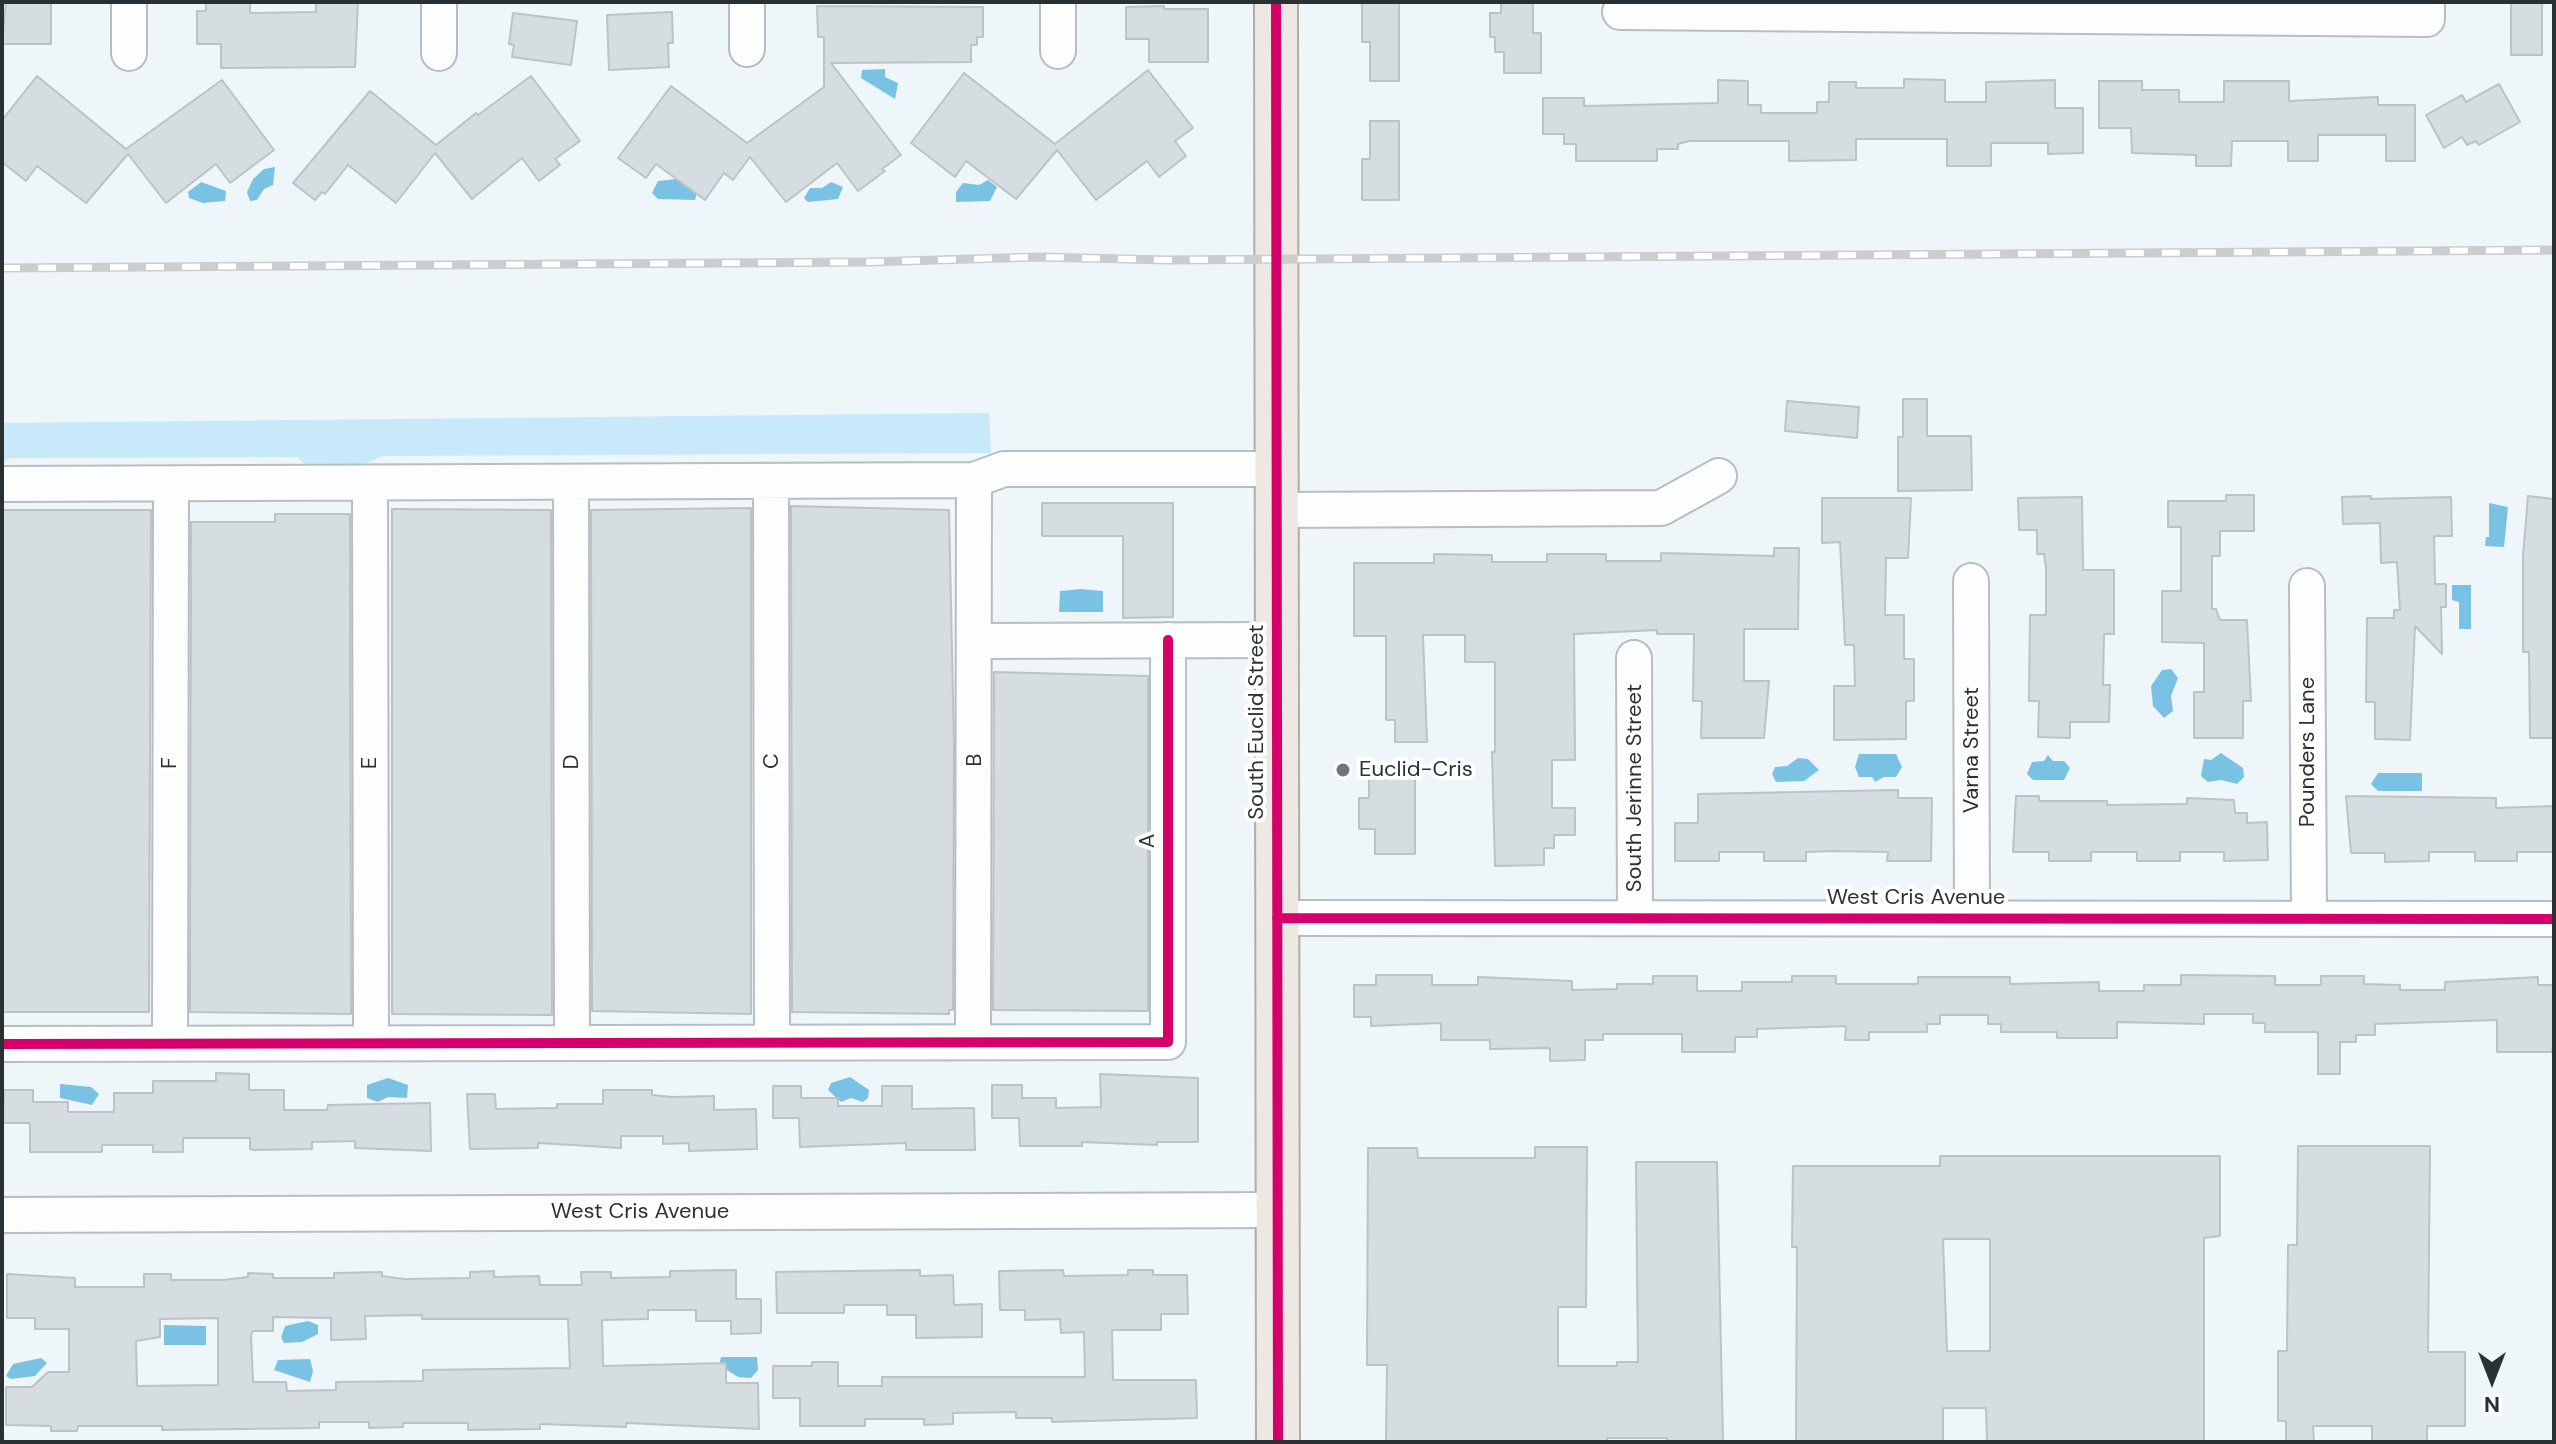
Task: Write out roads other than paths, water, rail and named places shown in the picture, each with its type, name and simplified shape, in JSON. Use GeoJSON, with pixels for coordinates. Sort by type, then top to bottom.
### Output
{"type":"FeatureCollection","features":[{"type":"Feature","properties":{"kind":"main road","name":"South Euclid Street"},"geometry":{"type":"LineString","coordinates":[[1276,2],[1278,1442]]}},
{"type":"Feature","properties":{"kind":"street"},"geometry":{"type":"LineString","coordinates":[[129,2],[129,53]]}},
{"type":"Feature","properties":{"kind":"street"},"geometry":{"type":"LineString","coordinates":[[439,2],[439,53]]}},
{"type":"Feature","properties":{"kind":"street"},"geometry":{"type":"LineString","coordinates":[[747,2],[747,49]]}},
{"type":"Feature","properties":{"kind":"street"},"geometry":{"type":"LineString","coordinates":[[1058,2],[1058,51]]}},
{"type":"Feature","properties":{"kind":"street"},"geometry":{"type":"LineString","coordinates":[[1620,12],[2427,10]]}},
{"type":"Feature","properties":{"kind":"street"},"geometry":{"type":"LineString","coordinates":[[2,484],[974,480],[1004,469],[1277,490],[1661,508],[1719,476]]}},
{"type":"Feature","properties":{"kind":"street","name":"B"},"geometry":{"type":"LineString","coordinates":[[973,1041],[974,480]]}},
{"type":"Feature","properties":{"kind":"street","name":"C"},"geometry":{"type":"LineString","coordinates":[[771,481],[772,1041]]}},
{"type":"Feature","properties":{"kind":"street","name":"D"},"geometry":{"type":"LineString","coordinates":[[571,482],[572,1042]]}},
{"type":"Feature","properties":{"kind":"street","name":"F"},"geometry":{"type":"LineString","coordinates":[[170,1042],[171,484]]}},
{"type":"Feature","properties":{"kind":"street","name":"E"},"geometry":{"type":"LineString","coordinates":[[370,484],[371,1043]]}},
{"type":"Feature","properties":{"kind":"street","name":"Varna Street"},"geometry":{"type":"LineString","coordinates":[[1971,581],[1972,918]]}},
{"type":"Feature","properties":{"kind":"street","name":"Pounders Lane"},"geometry":{"type":"LineString","coordinates":[[2307,586],[2309,918]]}},
{"type":"Feature","properties":{"kind":"street","name":"A"},"geometry":{"type":"LineString","coordinates":[[973,1041],[1168,1042],[1168,640]]}},
{"type":"Feature","properties":{"kind":"street"},"geometry":{"type":"LineString","coordinates":[[975,641],[1278,640]]}},
{"type":"Feature","properties":{"kind":"street","name":"South Jerinne Street"},"geometry":{"type":"LineString","coordinates":[[1634,658],[1635,918]]}},
{"type":"Feature","properties":{"kind":"street","name":"West Cris Avenue"},"geometry":{"type":"LineString","coordinates":[[1277,918],[2554,919]]}},
{"type":"Feature","properties":{"kind":"street"},"geometry":{"type":"LineString","coordinates":[[2,1044],[973,1041]]}},
{"type":"Feature","properties":{"kind":"street","name":"West Cris Avenue"},"geometry":{"type":"LineString","coordinates":[[2,1215],[1279,1210]]}},
{"type":"Feature","properties":{"kind":"water"},"geometry":{"type":"Polygon","coordinates":[[[885,69],[885,77],[898,83],[895,99],[861,78],[862,70],[885,69]]]}},
{"type":"Feature","properties":{"kind":"water"},"geometry":{"type":"Polygon","coordinates":[[[275,167],[273,185],[264,189],[257,200],[250,201],[247,192],[253,179],[264,169],[275,167]]]}},
{"type":"Feature","properties":{"kind":"water"},"geometry":{"type":"Polygon","coordinates":[[[677,179],[697,193],[695,200],[658,199],[652,193],[658,181],[677,179]]]}},
{"type":"Feature","properties":{"kind":"water"},"geometry":{"type":"Polygon","coordinates":[[[988,180],[997,187],[990,201],[956,202],[956,192],[963,183],[979,185],[988,180]]]}},
{"type":"Feature","properties":{"kind":"water"},"geometry":{"type":"Polygon","coordinates":[[[201,182],[226,191],[225,201],[203,203],[189,198],[188,192],[201,182]]]}},
{"type":"Feature","properties":{"kind":"water"},"geometry":{"type":"Polygon","coordinates":[[[831,182],[843,187],[838,199],[808,202],[804,198],[810,188],[822,188],[831,182]]]}},
{"type":"Feature","properties":{"kind":"water"},"geometry":{"type":"Polygon","coordinates":[[[2489,503],[2508,507],[2504,547],[2485,546],[2486,537],[2489,537],[2489,503]]]}},
{"type":"Feature","properties":{"kind":"water"},"geometry":{"type":"Polygon","coordinates":[[[2452,585],[2471,585],[2471,629],[2459,629],[2459,602],[2452,600],[2452,585]]]}},
{"type":"Feature","properties":{"kind":"water"},"geometry":{"type":"Polygon","coordinates":[[[1060,591],[1103,591],[1103,612],[1059,612],[1060,591]]]}},
{"type":"Feature","properties":{"kind":"water"},"geometry":{"type":"Polygon","coordinates":[[[2171,669],[2178,678],[2171,696],[2173,711],[2164,718],[2153,706],[2151,686],[2162,670],[2171,669]]]}},
{"type":"Feature","properties":{"kind":"water"},"geometry":{"type":"Polygon","coordinates":[[[2221,753],[2243,768],[2244,777],[2237,784],[2221,780],[2208,782],[2201,776],[2204,759],[2211,760],[2221,753]]]}},
{"type":"Feature","properties":{"kind":"water"},"geometry":{"type":"Polygon","coordinates":[[[1859,754],[1896,754],[1902,767],[1896,777],[1884,777],[1875,782],[1872,777],[1859,777],[1855,767],[1859,754]]]}},
{"type":"Feature","properties":{"kind":"water"},"geometry":{"type":"Polygon","coordinates":[[[2048,755],[2053,761],[2064,761],[2070,768],[2064,780],[2033,780],[2027,774],[2032,762],[2044,761],[2048,755]]]}},
{"type":"Feature","properties":{"kind":"water"},"geometry":{"type":"Polygon","coordinates":[[[1798,758],[1808,759],[1819,770],[1804,781],[1776,782],[1772,774],[1775,767],[1787,766],[1798,758]]]}},
{"type":"Feature","properties":{"kind":"water"},"geometry":{"type":"Polygon","coordinates":[[[2378,773],[2422,773],[2422,791],[2378,791],[2371,784],[2378,773]]]}},
{"type":"Feature","properties":{"kind":"water"},"geometry":{"type":"Polygon","coordinates":[[[850,1077],[869,1090],[868,1098],[863,1102],[851,1098],[841,1102],[828,1090],[831,1083],[850,1077]]]}},
{"type":"Feature","properties":{"kind":"water"},"geometry":{"type":"Polygon","coordinates":[[[388,1078],[408,1085],[407,1098],[388,1097],[378,1102],[367,1098],[367,1085],[388,1078]]]}},
{"type":"Feature","properties":{"kind":"water"},"geometry":{"type":"Polygon","coordinates":[[[60,1084],[91,1087],[99,1094],[92,1105],[60,1098],[60,1084]]]}},
{"type":"Feature","properties":{"kind":"water"},"geometry":{"type":"Polygon","coordinates":[[[308,1321],[318,1325],[318,1334],[302,1342],[284,1343],[281,1337],[285,1326],[308,1321]]]}},
{"type":"Feature","properties":{"kind":"water"},"geometry":{"type":"Polygon","coordinates":[[[164,1325],[206,1326],[206,1345],[164,1345],[164,1325]]]}},
{"type":"Feature","properties":{"kind":"water"},"geometry":{"type":"Polygon","coordinates":[[[721,1357],[757,1357],[758,1370],[751,1378],[738,1377],[719,1365],[721,1357]]]}},
{"type":"Feature","properties":{"kind":"water"},"geometry":{"type":"Polygon","coordinates":[[[41,1358],[47,1363],[35,1376],[11,1379],[6,1376],[13,1364],[41,1358]]]}},
{"type":"Feature","properties":{"kind":"water"},"geometry":{"type":"Polygon","coordinates":[[[310,1359],[313,1371],[310,1382],[274,1370],[278,1360],[310,1359]]]}},
{"type":"Feature","properties":{"kind":"railway"},"geometry":{"type":"LineString","coordinates":[[2,268],[869,262],[1037,257],[1168,260],[2554,250]]}},
{"type":"Feature","properties":{"kind":"place","name":"Euclid-Cris"},"geometry":{"type":"Point","coordinates":[1343,770]}}]}
